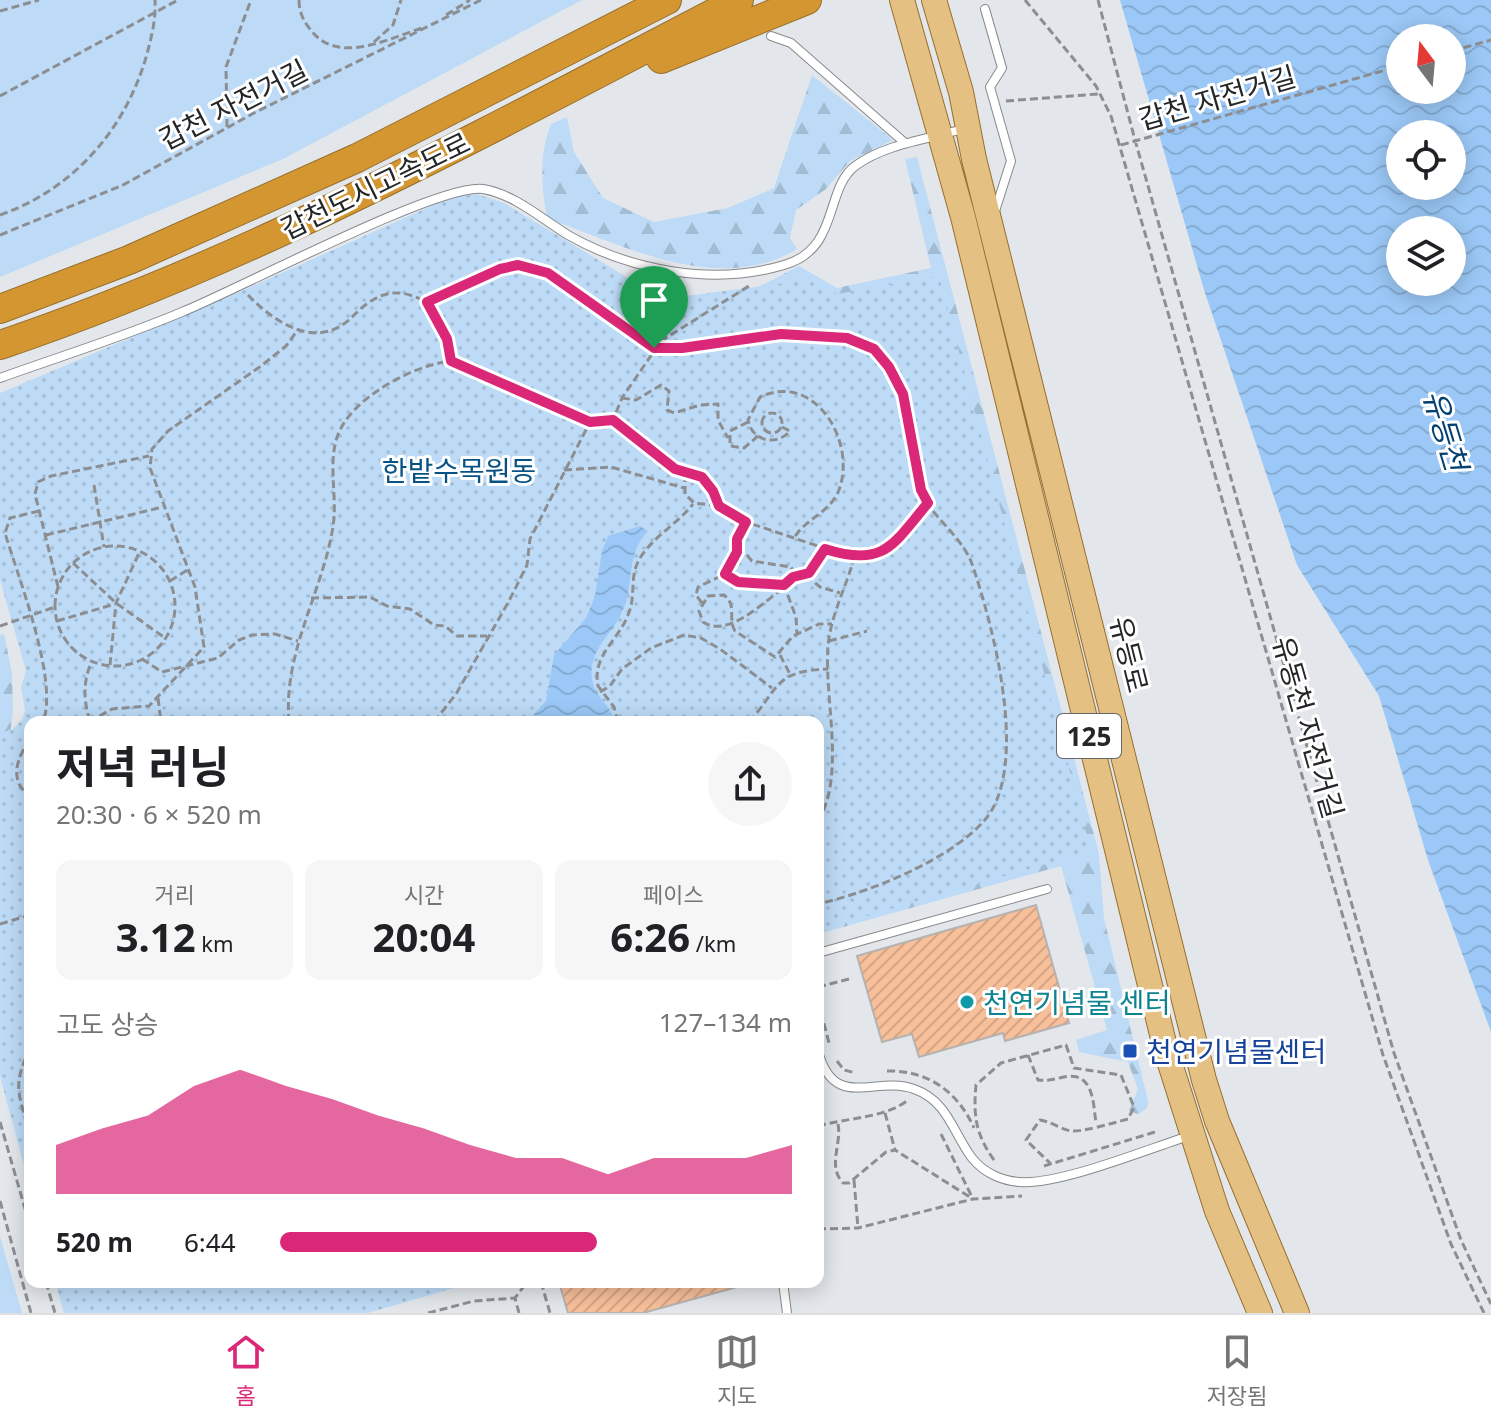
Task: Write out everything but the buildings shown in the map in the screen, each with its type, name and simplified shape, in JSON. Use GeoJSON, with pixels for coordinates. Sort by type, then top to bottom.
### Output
{"type":"FeatureCollection","features":[{"type":"Feature","properties":{"kind":"highway"},"geometry":{"type":"LineString","coordinates":[[487,89],[626,0]]}},
{"type":"Feature","properties":{"kind":"highway","name":"갑천도시고속도로"},"geometry":{"type":"LineString","coordinates":[[0,309],[129,260],[331,170],[487,89],[552,61],[667,0]]}},
{"type":"Feature","properties":{"kind":"highway","name":"갑천도시고속도로"},"geometry":{"type":"LineString","coordinates":[[0,345],[126,299],[248,247],[504,122],[807,0]]}},
{"type":"Feature","properties":{"kind":"main road"},"geometry":{"type":"LineString","coordinates":[[902,0],[942,143]]}},
{"type":"Feature","properties":{"kind":"main road","name":"유등로"},"geometry":{"type":"LineString","coordinates":[[934,0],[961,92],[1204,1080],[1219,1125],[1297,1313]]}},
{"type":"Feature","properties":{"kind":"main road","name":"125"},"geometry":{"type":"LineString","coordinates":[[942,143],[1166,1051],[1217,1211],[1260,1313]]}},
{"type":"Feature","properties":{"kind":"lane"},"geometry":{"type":"LineString","coordinates":[[985,9],[1002,68],[990,87],[1011,161],[991,220]]}},
{"type":"Feature","properties":{"kind":"lane"},"geometry":{"type":"LineString","coordinates":[[757,18],[791,43],[905,143]]}},
{"type":"Feature","properties":{"kind":"lane"},"geometry":{"type":"LineString","coordinates":[[0,378],[180,313],[423,203],[482,189],[506,197],[590,247],[692,276],[788,264],[822,237],[845,178],[856,166],[905,143],[942,143],[968,128]]}},
{"type":"Feature","properties":{"kind":"lane"},"geometry":{"type":"LineString","coordinates":[[824,951],[1047,889]]}},
{"type":"Feature","properties":{"kind":"lane"},"geometry":{"type":"LineString","coordinates":[[824,1067],[844,1087],[857,1090],[901,1086],[927,1095],[944,1110],[975,1162],[990,1174],[1007,1180],[1043,1180],[1219,1125]]}},
{"type":"Feature","properties":{"kind":"lane"},"geometry":{"type":"LineString","coordinates":[[784,1288],[787,1313]]}},
{"type":"Feature","properties":{"kind":"path"},"geometry":{"type":"LineString","coordinates":[[0,11],[39,0]]}},
{"type":"Feature","properties":{"kind":"path"},"geometry":{"type":"LineString","coordinates":[[0,215],[34,203],[94,156],[136,92],[156,12],[155,0]]}},
{"type":"Feature","properties":{"kind":"path"},"geometry":{"type":"LineString","coordinates":[[0,96],[178,0]]}},
{"type":"Feature","properties":{"kind":"path"},"geometry":{"type":"LineString","coordinates":[[227,128],[224,119],[226,67],[251,0]]}},
{"type":"Feature","properties":{"kind":"path"},"geometry":{"type":"LineString","coordinates":[[299,0],[304,21],[325,43],[338,48],[370,44],[431,25],[470,0]]}},
{"type":"Feature","properties":{"kind":"path"},"geometry":{"type":"LineString","coordinates":[[370,44],[393,25],[401,0]]}},
{"type":"Feature","properties":{"kind":"path","name":"갑천 자전거길"},"geometry":{"type":"LineString","coordinates":[[0,235],[123,185],[227,128],[481,0]]}},
{"type":"Feature","properties":{"kind":"path","name":"갑천 자전거길"},"geometry":{"type":"LineString","coordinates":[[1025,0],[1071,53],[1100,94],[1121,145],[1386,70]]}},
{"type":"Feature","properties":{"kind":"path"},"geometry":{"type":"LineString","coordinates":[[1098,0],[1394,1053],[1461,1240],[1491,1304]]}},
{"type":"Feature","properties":{"kind":"path"},"geometry":{"type":"LineString","coordinates":[[1466,47],[1491,40]]}},
{"type":"Feature","properties":{"kind":"path"},"geometry":{"type":"LineString","coordinates":[[994,102],[1100,94]]}},
{"type":"Feature","properties":{"kind":"path","name":"유동천 자전거길"},"geometry":{"type":"LineString","coordinates":[[1121,145],[1383,1055],[1451,1244],[1484,1313]]}},
{"type":"Feature","properties":{"kind":"path"},"geometry":{"type":"LineString","coordinates":[[236,288],[297,331],[314,334],[339,327],[369,302],[390,294],[400,293],[427,302],[500,269],[534,268],[564,283],[597,311],[616,320],[654,348],[682,348],[781,334],[847,338],[874,349],[889,367],[903,394],[921,490],[928,503],[955,532],[972,564],[998,664],[1006,713],[1007,756],[1001,788],[986,820],[924,864],[824,902]]}},
{"type":"Feature","properties":{"kind":"path"},"geometry":{"type":"LineString","coordinates":[[613,420],[622,398],[661,341],[752,284],[766,269]]}},
{"type":"Feature","properties":{"kind":"path"},"geometry":{"type":"LineString","coordinates":[[427,302],[447,339],[451,361]]}},
{"type":"Feature","properties":{"kind":"path"},"geometry":{"type":"LineString","coordinates":[[58,587],[73,563],[104,547],[140,551],[158,563],[170,581],[175,610],[165,638],[142,659],[110,665],[92,661],[73,649],[57,621],[55,607],[58,587],[36,486],[43,479],[149,456],[168,431],[261,366],[286,346],[297,331]]}},
{"type":"Feature","properties":{"kind":"path"},"geometry":{"type":"LineString","coordinates":[[289,716],[287,684],[333,527],[333,447],[341,428],[396,378],[437,362],[451,361],[590,422],[613,420],[685,474],[702,477],[709,484],[719,506]]}},
{"type":"Feature","properties":{"kind":"path"},"geometry":{"type":"LineString","coordinates":[[622,398],[636,400],[661,385],[669,391],[667,410],[674,413],[700,405],[718,404],[718,420],[730,446],[740,449],[758,436]]}},
{"type":"Feature","properties":{"kind":"path"},"geometry":{"type":"LineString","coordinates":[[782,427],[790,431],[779,440],[758,436],[748,422],[750,410],[760,397],[788,392],[816,405],[837,429],[842,468],[839,492],[827,509],[799,529],[794,538]]}},
{"type":"Feature","properties":{"kind":"path"},"geometry":{"type":"LineString","coordinates":[[777,413],[782,418],[782,427],[770,433],[764,428],[763,418],[777,413]]}},
{"type":"Feature","properties":{"kind":"path"},"geometry":{"type":"LineString","coordinates":[[439,716],[456,694],[527,565],[530,539],[590,422]]}},
{"type":"Feature","properties":{"kind":"path"},"geometry":{"type":"LineString","coordinates":[[728,438],[736,425],[748,422]]}},
{"type":"Feature","properties":{"kind":"path"},"geometry":{"type":"LineString","coordinates":[[99,716],[112,709],[142,708],[158,697],[204,647],[189,569],[163,507],[149,456]]}},
{"type":"Feature","properties":{"kind":"path"},"geometry":{"type":"LineString","coordinates":[[564,470],[611,467],[684,488]]}},
{"type":"Feature","properties":{"kind":"path"},"geometry":{"type":"LineString","coordinates":[[685,474],[684,488],[694,503],[719,506],[746,522],[854,558],[879,552],[895,543],[928,503]]}},
{"type":"Feature","properties":{"kind":"path"},"geometry":{"type":"LineString","coordinates":[[94,485],[104,547]]}},
{"type":"Feature","properties":{"kind":"path"},"geometry":{"type":"LineString","coordinates":[[616,716],[614,707],[600,692],[596,678],[599,659],[628,616],[633,602],[631,579],[639,559],[646,549],[678,523],[694,503]]}},
{"type":"Feature","properties":{"kind":"path"},"geometry":{"type":"LineString","coordinates":[[45,536],[163,507]]}},
{"type":"Feature","properties":{"kind":"path"},"geometry":{"type":"LineString","coordinates":[[39,511],[10,518],[5,527],[48,690],[44,716]]}},
{"type":"Feature","properties":{"kind":"path"},"geometry":{"type":"LineString","coordinates":[[702,603],[696,595],[698,587],[725,574],[737,552],[737,539],[746,522]]}},
{"type":"Feature","properties":{"kind":"path"},"geometry":{"type":"LineString","coordinates":[[806,575],[825,549]]}},
{"type":"Feature","properties":{"kind":"path"},"geometry":{"type":"LineString","coordinates":[[110,665],[116,603],[140,551]]}},
{"type":"Feature","properties":{"kind":"path"},"geometry":{"type":"LineString","coordinates":[[737,552],[745,553],[752,561],[791,567],[796,576]]}},
{"type":"Feature","properties":{"kind":"path"},"geometry":{"type":"LineString","coordinates":[[824,806],[831,788],[829,641],[840,593],[854,558]]}},
{"type":"Feature","properties":{"kind":"path"},"geometry":{"type":"LineString","coordinates":[[73,563],[116,603],[165,638]]}},
{"type":"Feature","properties":{"kind":"path"},"geometry":{"type":"LineString","coordinates":[[170,581],[189,569]]}},
{"type":"Feature","properties":{"kind":"path"},"geometry":{"type":"LineString","coordinates":[[725,574],[738,582],[784,585]]}},
{"type":"Feature","properties":{"kind":"path"},"geometry":{"type":"LineString","coordinates":[[780,655],[768,654],[740,636],[731,622],[733,606],[724,595],[712,594],[702,603],[700,617],[708,625],[731,622],[759,609],[796,576],[806,575],[820,587],[840,593]]}},
{"type":"Feature","properties":{"kind":"path"},"geometry":{"type":"LineString","coordinates":[[784,585],[798,626],[797,635]]}},
{"type":"Feature","properties":{"kind":"path"},"geometry":{"type":"LineString","coordinates":[[311,598],[370,597],[387,606],[410,609],[434,625],[445,626],[457,636],[489,636]]}},
{"type":"Feature","properties":{"kind":"path"},"geometry":{"type":"LineString","coordinates":[[57,621],[116,603]]}},
{"type":"Feature","properties":{"kind":"path"},"geometry":{"type":"LineString","coordinates":[[0,626],[55,607]]}},
{"type":"Feature","properties":{"kind":"path"},"geometry":{"type":"LineString","coordinates":[[780,655],[790,639],[819,624],[832,624]]}},
{"type":"Feature","properties":{"kind":"path"},"geometry":{"type":"LineString","coordinates":[[829,641],[867,631]]}},
{"type":"Feature","properties":{"kind":"path"},"geometry":{"type":"LineString","coordinates":[[142,659],[162,672],[218,658],[245,637],[266,633],[298,641]]}},
{"type":"Feature","properties":{"kind":"path"},"geometry":{"type":"LineString","coordinates":[[600,692],[622,669],[651,648],[684,635],[701,638],[720,649],[772,688]]}},
{"type":"Feature","properties":{"kind":"path"},"geometry":{"type":"LineString","coordinates":[[780,655],[791,676]]}},
{"type":"Feature","properties":{"kind":"path"},"geometry":{"type":"LineString","coordinates":[[88,716],[84,701],[86,675],[92,661]]}},
{"type":"Feature","properties":{"kind":"path"},"geometry":{"type":"LineString","coordinates":[[753,716],[772,688],[791,676],[828,669]]}},
{"type":"Feature","properties":{"kind":"path"},"geometry":{"type":"LineString","coordinates":[[158,697],[160,716]]}},
{"type":"Feature","properties":{"kind":"path"},"geometry":{"type":"LineString","coordinates":[[24,748],[18,758],[15,774],[24,792]]}},
{"type":"Feature","properties":{"kind":"path"},"geometry":{"type":"LineString","coordinates":[[0,924],[24,917]]}},
{"type":"Feature","properties":{"kind":"path"},"geometry":{"type":"LineString","coordinates":[[824,985],[853,978]]}},
{"type":"Feature","properties":{"kind":"path"},"geometry":{"type":"LineString","coordinates":[[824,1023],[832,1054],[844,1070],[863,1075]]}},
{"type":"Feature","properties":{"kind":"path"},"geometry":{"type":"LineString","coordinates":[[977,1135],[973,1109],[976,1085],[1001,1063],[1066,1045],[1074,1068]]}},
{"type":"Feature","properties":{"kind":"path"},"geometry":{"type":"LineString","coordinates":[[1028,1055],[1038,1080],[1051,1081],[1068,1076],[1081,1078],[1091,1087],[1096,1125]]}},
{"type":"Feature","properties":{"kind":"path"},"geometry":{"type":"LineString","coordinates":[[24,1060],[18,1072],[17,1091],[24,1114]]}},
{"type":"Feature","properties":{"kind":"path"},"geometry":{"type":"LineString","coordinates":[[1068,1076],[1074,1068]]}},
{"type":"Feature","properties":{"kind":"path"},"geometry":{"type":"LineString","coordinates":[[1051,1164],[1026,1140],[1040,1120],[1052,1122],[1068,1131],[1087,1131],[1096,1125],[1128,1119],[1134,1107],[1121,1075],[1074,1068]]}},
{"type":"Feature","properties":{"kind":"path"},"geometry":{"type":"LineString","coordinates":[[884,1071],[901,1071],[938,1083],[965,1108],[977,1135],[994,1160],[1004,1165]]}},
{"type":"Feature","properties":{"kind":"path"},"geometry":{"type":"LineString","coordinates":[[893,1096],[921,1106]]}},
{"type":"Feature","properties":{"kind":"path"},"geometry":{"type":"LineString","coordinates":[[824,1125],[838,1124],[861,1115],[885,1113],[908,1099]]}},
{"type":"Feature","properties":{"kind":"path"},"geometry":{"type":"LineString","coordinates":[[885,1113],[895,1150],[973,1199]]}},
{"type":"Feature","properties":{"kind":"path"},"geometry":{"type":"LineString","coordinates":[[0,1122],[24,1205]]}},
{"type":"Feature","properties":{"kind":"path"},"geometry":{"type":"LineString","coordinates":[[838,1124],[841,1138],[835,1159],[836,1176],[843,1183],[854,1180],[886,1152],[895,1150]]}},
{"type":"Feature","properties":{"kind":"path"},"geometry":{"type":"LineString","coordinates":[[1043,1166],[1162,1130]]}},
{"type":"Feature","properties":{"kind":"path"},"geometry":{"type":"LineString","coordinates":[[940,1132],[973,1199]]}},
{"type":"Feature","properties":{"kind":"path"},"geometry":{"type":"LineString","coordinates":[[854,1180],[858,1228]]}},
{"type":"Feature","properties":{"kind":"path"},"geometry":{"type":"LineString","coordinates":[[824,1229],[858,1228],[973,1199],[1025,1195]]}},
{"type":"Feature","properties":{"kind":"path"},"geometry":{"type":"LineString","coordinates":[[0,1201],[24,1288]]}},
{"type":"Feature","properties":{"kind":"path"},"geometry":{"type":"LineString","coordinates":[[24,1288],[31,1313]]}},
{"type":"Feature","properties":{"kind":"path"},"geometry":{"type":"LineString","coordinates":[[48,1288],[55,1313]]}},
{"type":"Feature","properties":{"kind":"path"},"geometry":{"type":"LineString","coordinates":[[519,1288],[515,1298],[519,1313]]}},
{"type":"Feature","properties":{"kind":"path"},"geometry":{"type":"LineString","coordinates":[[543,1288],[550,1313]]}},
{"type":"Feature","properties":{"kind":"path"},"geometry":{"type":"LineString","coordinates":[[428,1313],[474,1301],[515,1298]]}},
{"type":"Feature","properties":{"kind":"green space"},"geometry":{"type":"Polygon","coordinates":[[[0,0],[582,0],[283,159],[0,277],[0,0]]]}},
{"type":"Feature","properties":{"kind":"green space"},"geometry":{"type":"Polygon","coordinates":[[[812,75],[893,140],[850,161],[826,189],[796,210],[790,238],[797,249],[767,262],[736,268],[704,267],[640,253],[547,218],[542,182],[544,147],[551,124],[567,117],[574,152],[603,198],[654,222],[728,208],[774,188],[812,75]]]}},
{"type":"Feature","properties":{"kind":"green space"},"geometry":{"type":"Polygon","coordinates":[[[917,157],[1099,854],[1104,918],[1148,1101],[1147,1108],[1138,1114],[1129,1111],[1138,1089],[1128,1062],[1079,1052],[1076,1040],[1107,1030],[1061,866],[824,932],[824,905],[900,879],[745,294],[799,266],[837,288],[931,268],[905,159],[917,157]]]}},
{"type":"Feature","properties":{"kind":"green space","name":"한밭수목원동"},"geometry":{"type":"Polygon","coordinates":[[[477,194],[504,203],[638,284],[686,296],[808,280],[838,294],[939,276],[1091,851],[824,928],[824,716],[24,716],[24,1166],[0,1076],[0,733],[13,729],[22,720],[25,710],[21,687],[26,671],[0,580],[0,393],[246,289],[449,198],[477,194]]]}},
{"type":"Feature","properties":{"kind":"green space"},"geometry":{"type":"Polygon","coordinates":[[[4,634],[12,673],[13,712],[8,749],[24,856],[24,892],[0,874],[0,635],[4,634]]]}},
{"type":"Feature","properties":{"kind":"green space"},"geometry":{"type":"Polygon","coordinates":[[[0,1236],[22,1313],[0,1313],[0,1236]]]}},
{"type":"Feature","properties":{"kind":"green space"},"geometry":{"type":"Polygon","coordinates":[[[57,1288],[454,1288],[368,1313],[64,1313],[57,1288]]]}},
{"type":"Feature","properties":{"kind":"water","name":"유등천"},"geometry":{"type":"Polygon","coordinates":[[[1120,0],[1491,0],[1491,1032],[1429,863],[1379,696],[1297,565],[1205,293],[1120,0]]]}},
{"type":"Feature","properties":{"kind":"water"},"geometry":{"type":"Polygon","coordinates":[[[640,526],[648,531],[636,550],[626,601],[618,620],[597,651],[592,669],[593,685],[612,716],[532,716],[546,701],[554,655],[586,618],[595,596],[602,551],[608,536],[640,526]]]}},
{"type":"Feature","properties":{"kind":"place","name":"천연기념물 센터"},"geometry":{"type":"Point","coordinates":[967,1002]}},
{"type":"Feature","properties":{"kind":"place","name":"천연기념물센터"},"geometry":{"type":"Point","coordinates":[1130,1051]}},
{"type":"Feature","properties":{"kind":"route"},"geometry":{"type":"LineString","coordinates":[[518,265],[534,268],[564,283],[597,311],[616,320],[654,348],[682,348],[781,334],[847,338],[874,349],[889,367],[903,394],[911,423],[921,490],[928,503],[904,536],[879,552],[854,558],[825,549],[809,573],[793,577],[784,585],[732,580],[725,574],[737,552],[737,539],[746,522],[719,506],[709,484],[702,477],[675,469],[613,420],[590,422],[451,361],[447,339],[427,302],[500,269],[518,265]]}}]}
